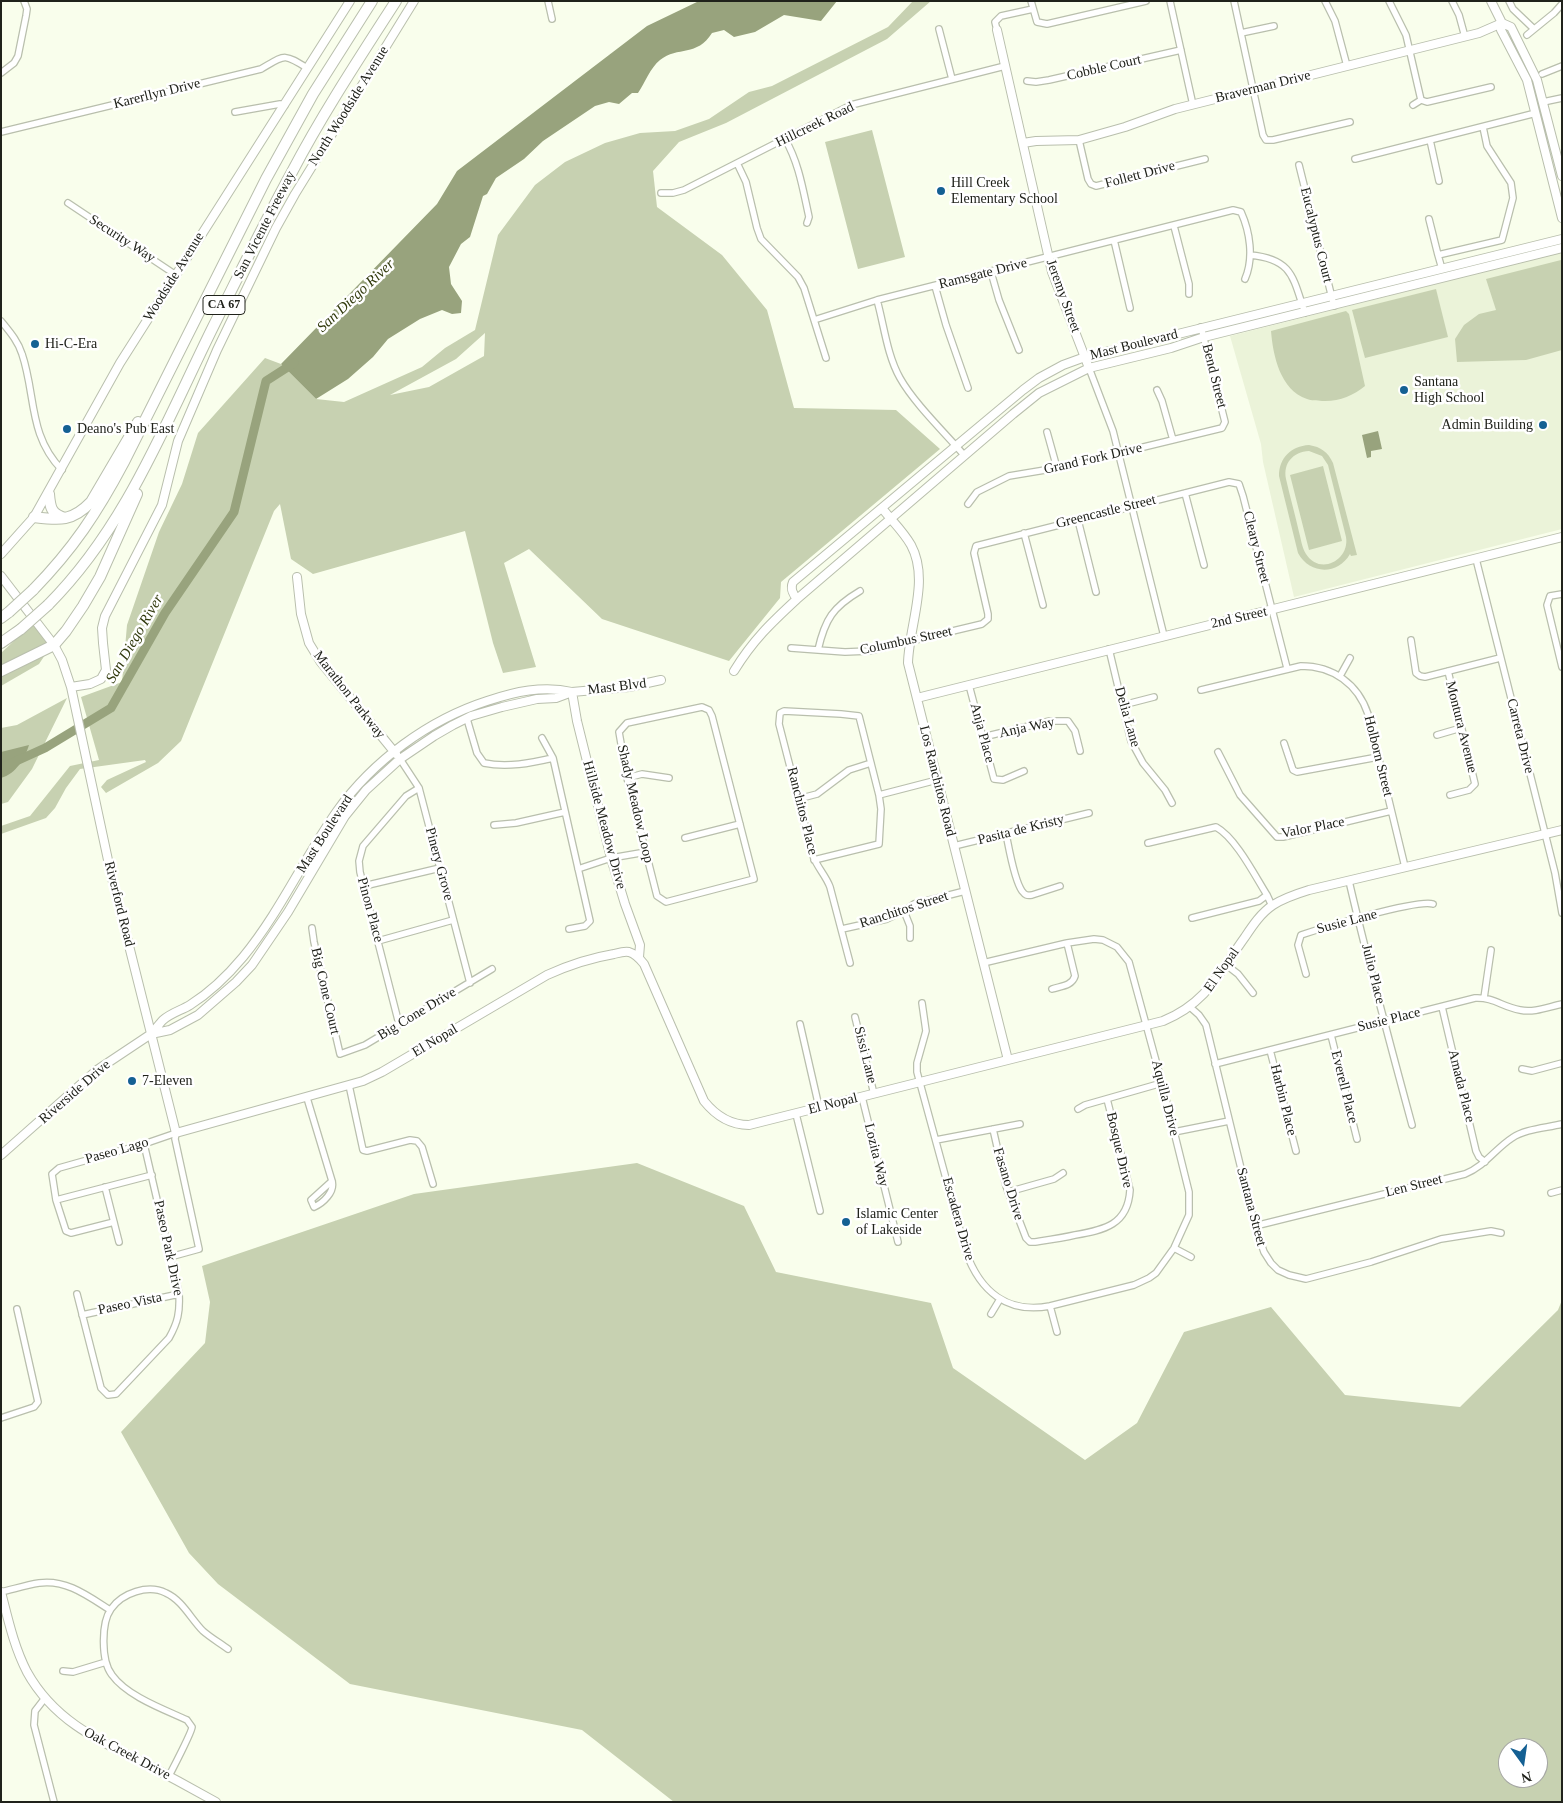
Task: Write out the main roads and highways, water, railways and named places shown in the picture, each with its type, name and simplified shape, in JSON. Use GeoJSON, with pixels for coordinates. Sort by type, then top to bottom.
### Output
{"type":"FeatureCollection","features":[{"type":"Feature","properties":{"kind":"highway","name":"San Vicente Freeway"},"geometry":{"type":"LineString","coordinates":[[5,615],[33,590],[71,549],[102,503],[266,179],[313,94],[372,1]]}},
{"type":"Feature","properties":{"kind":"highway","name":"San Vicente Freeway"},"geometry":{"type":"LineString","coordinates":[[1,643],[21,629],[67,586],[103,539],[157,445],[291,172],[337,92],[396,1]]}},
{"type":"Feature","properties":{"kind":"highway"},"geometry":{"type":"LineString","coordinates":[[34,518],[66,519],[83,510],[91,502],[163,384]]}},
{"type":"Feature","properties":{"kind":"highway"},"geometry":{"type":"LineString","coordinates":[[1,671],[54,645],[83,606],[100,578],[141,487],[157,445]]}},
{"type":"Feature","properties":{"kind":"highway"},"geometry":{"type":"LineString","coordinates":[[48,494],[51,510],[57,516],[66,519]]}},
{"type":"Feature","properties":{"kind":"water"},"geometry":{"type":"Polygon","coordinates":[[[699,1],[837,1],[821,21],[784,15],[755,32],[734,37],[724,30],[712,33],[700,45],[667,56],[653,67],[638,93],[632,93],[619,104],[609,102],[595,106],[543,141],[524,159],[496,178],[487,194],[483,196],[470,237],[461,244],[449,267],[451,284],[462,301],[461,313],[452,314],[442,310],[420,319],[388,339],[373,357],[348,379],[316,399],[281,364],[437,204],[457,171],[647,26],[699,1]]]}},
{"type":"Feature","properties":{"kind":"water"},"geometry":{"type":"Polygon","coordinates":[[[1378,431],[1382,449],[1371,451],[1371,457],[1367,458],[1362,435],[1378,431]]]}},
{"type":"Feature","properties":{"kind":"water"},"geometry":{"type":"Polygon","coordinates":[[[29,745],[19,765],[11,773],[1,778],[1,752],[29,745]]]}},
{"type":"Feature","properties":{"kind":"waterway","name":"San Diego River"},"geometry":{"type":"LineString","coordinates":[[1,768],[45,748],[111,708],[165,613],[234,512],[266,381],[294,363]]}},
{"type":"Feature","properties":{"kind":"place","name":"Hill Creek Elementary School"},"geometry":{"type":"Point","coordinates":[941,191]}},
{"type":"Feature","properties":{"kind":"place","name":"Hi-C-Era"},"geometry":{"type":"Point","coordinates":[35,344]}},
{"type":"Feature","properties":{"kind":"place","name":"Santana High School"},"geometry":{"type":"Point","coordinates":[1404,390]}},
{"type":"Feature","properties":{"kind":"place","name":"Admin Building"},"geometry":{"type":"Point","coordinates":[1543,425]}},
{"type":"Feature","properties":{"kind":"place","name":"Deano's Pub East"},"geometry":{"type":"Point","coordinates":[67,429]}},
{"type":"Feature","properties":{"kind":"place","name":"7-Eleven"},"geometry":{"type":"Point","coordinates":[132,1081]}},
{"type":"Feature","properties":{"kind":"place","name":"Islamic Center of Lakeside"},"geometry":{"type":"Point","coordinates":[846,1222]}}]}
